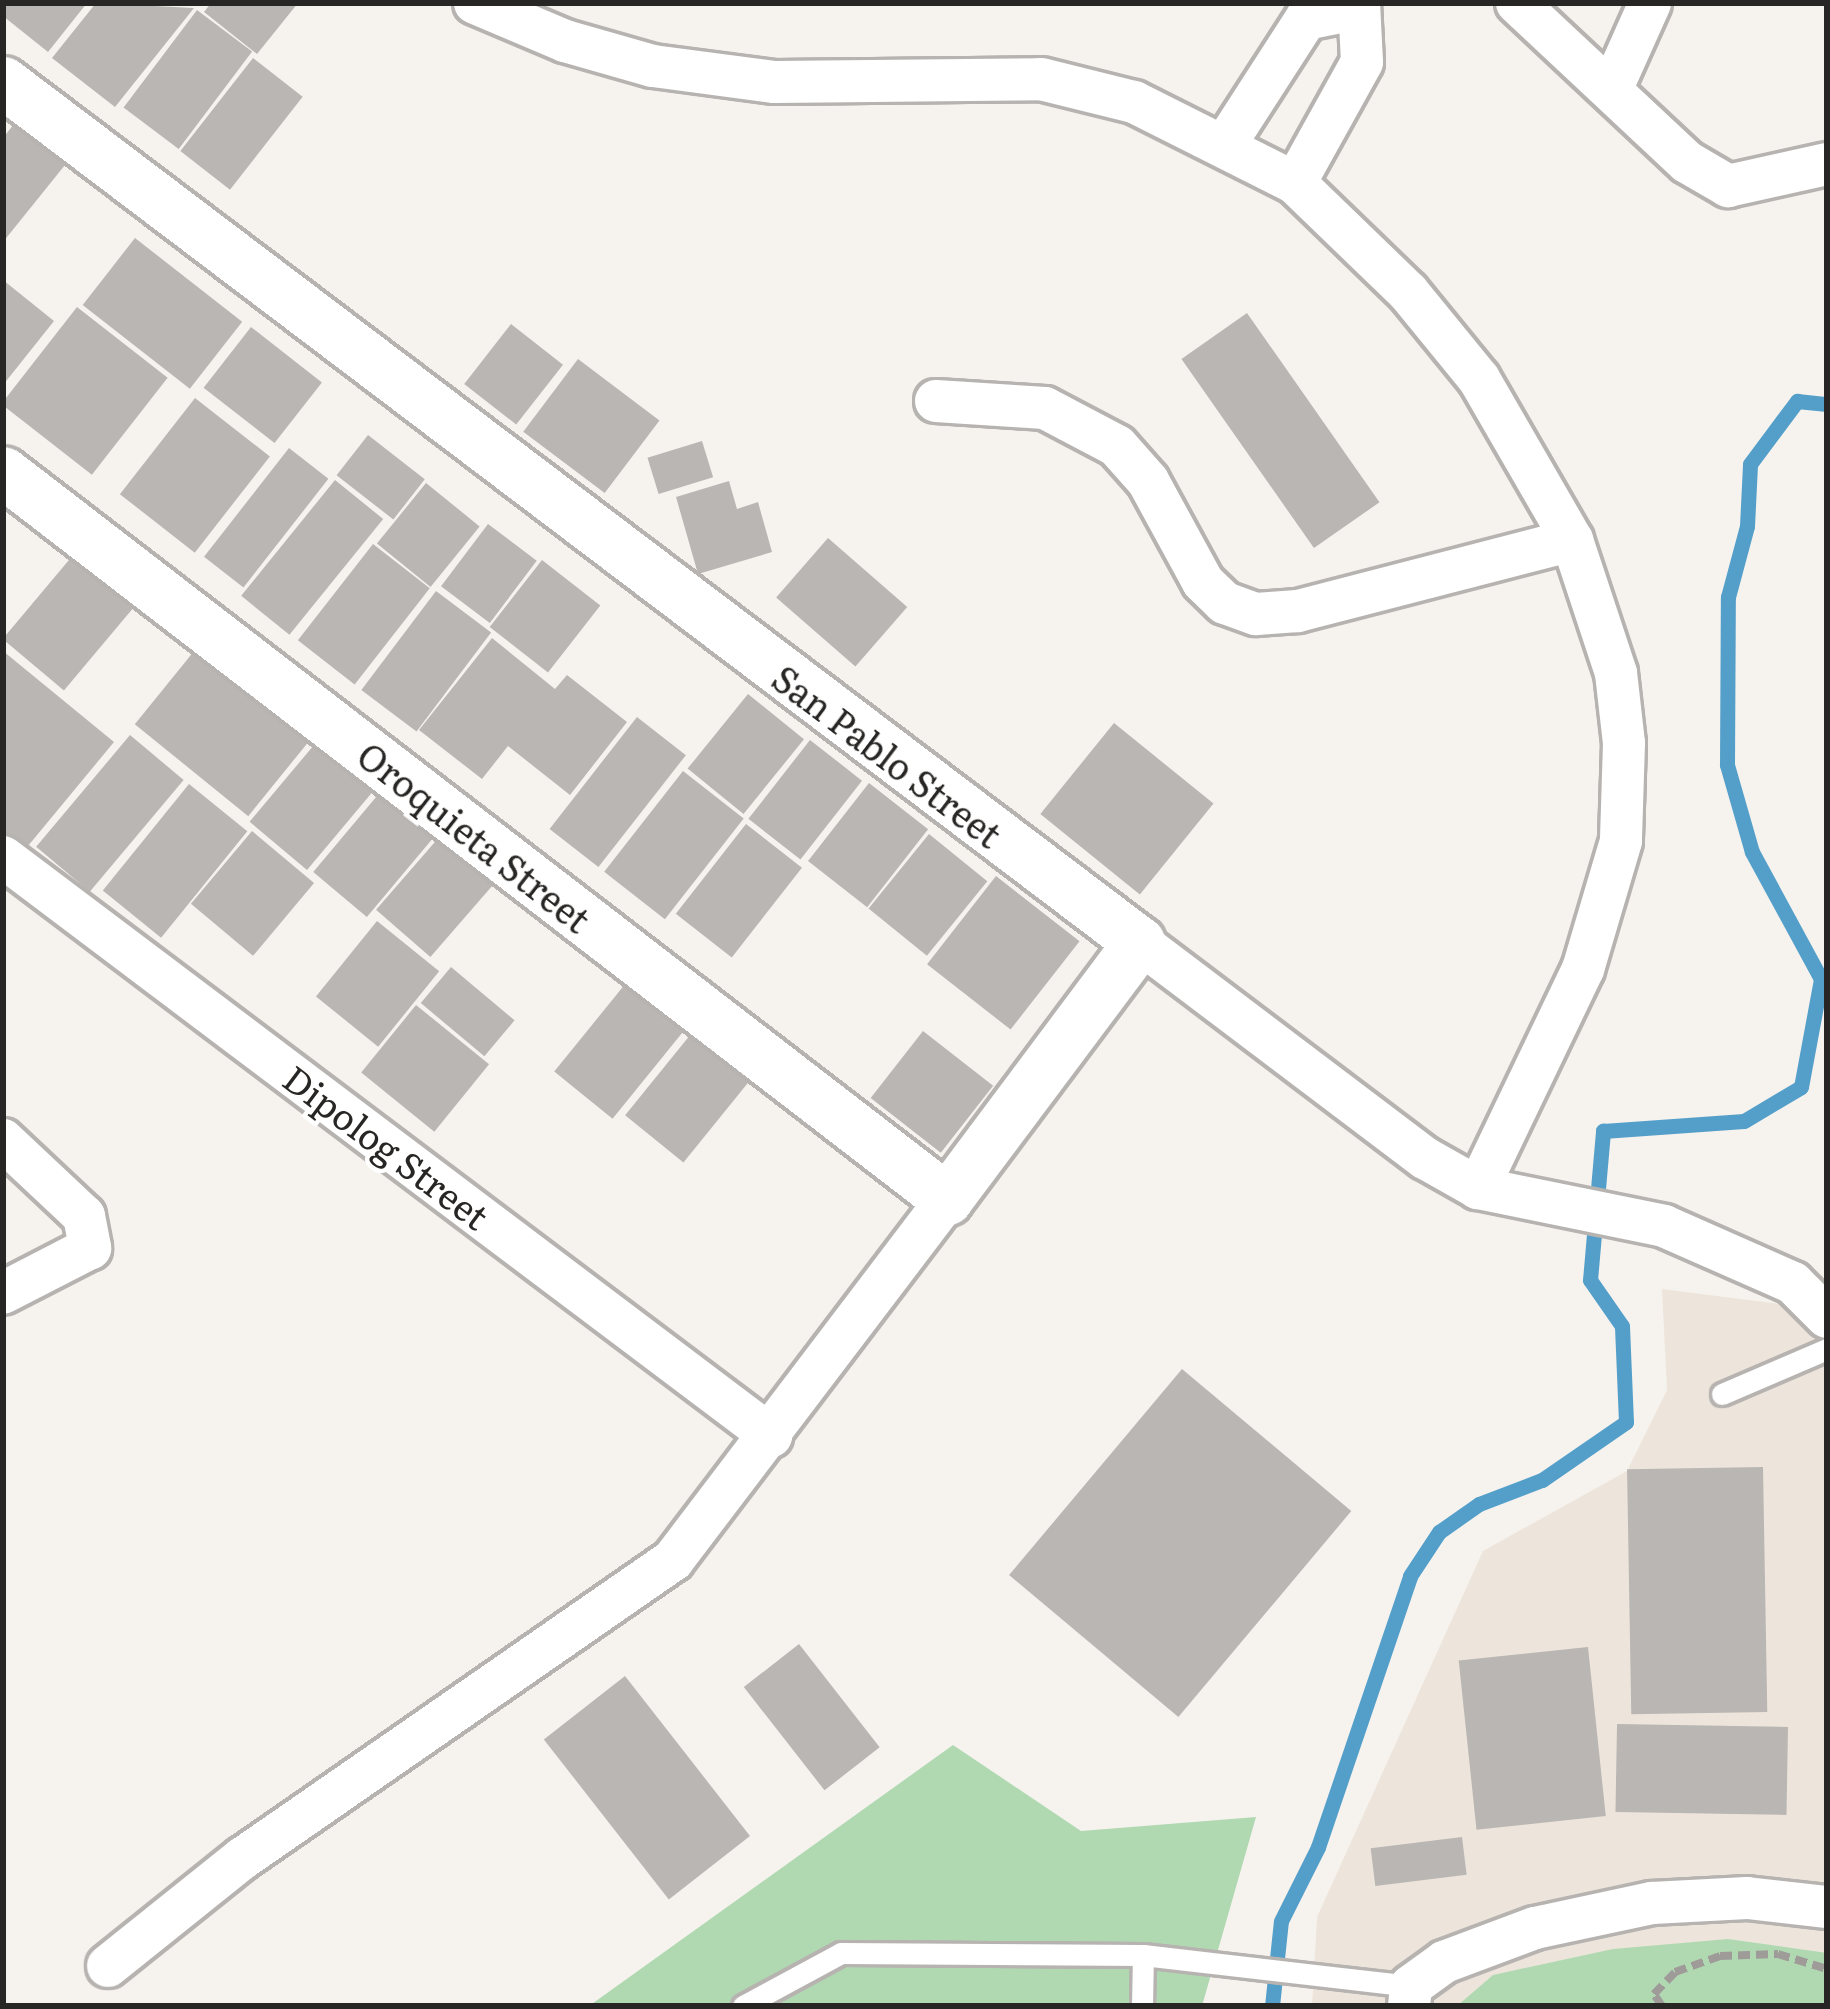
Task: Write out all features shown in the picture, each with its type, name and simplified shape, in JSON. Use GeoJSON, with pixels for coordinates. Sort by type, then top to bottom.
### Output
{"type":"FeatureCollection","features":[{"type":"Feature","properties":{"kind":"street"},"geometry":{"type":"LineString","coordinates":[[476,3],[565,41],[653,66],[775,82],[1041,79],[1134,102],[1226,143],[1294,183],[1408,292],[1479,379],[1572,540],[1616,673],[1624,743],[1621,841],[1583,969],[1478,1188]]}},
{"type":"Feature","properties":{"kind":"street"},"geometry":{"type":"LineString","coordinates":[[1517,3],[1687,162],[1728,186],[1827,164]]}},
{"type":"Feature","properties":{"kind":"street"},"geometry":{"type":"LineString","coordinates":[[1612,88],[1650,3]]}},
{"type":"Feature","properties":{"kind":"street"},"geometry":{"type":"LineString","coordinates":[[1226,143],[1306,20],[1358,6],[1361,62],[1294,183]]}},
{"type":"Feature","properties":{"kind":"street","name":"San Pablo Street"},"geometry":{"type":"LineString","coordinates":[[3,82],[1425,1158],[1478,1188],[1534,1205],[1664,1226],[1793,1283],[1827,1317]]}},
{"type":"Feature","properties":{"kind":"street"},"geometry":{"type":"LineString","coordinates":[[936,401],[1045,409],[1118,446],[1148,481],[1203,582],[1225,604],[1256,614],[1298,611],[1572,540]]}},
{"type":"Feature","properties":{"kind":"street","name":"Oroquieta Street"},"geometry":{"type":"LineString","coordinates":[[3,472],[947,1199]]}},
{"type":"Feature","properties":{"kind":"street","name":"Dipolog Street"},"geometry":{"type":"LineString","coordinates":[[3,856],[771,1436]]}},
{"type":"Feature","properties":{"kind":"street"},"geometry":{"type":"LineString","coordinates":[[108,1966],[262,1844],[673,1560],[1139,942]]}},
{"type":"Feature","properties":{"kind":"street"},"geometry":{"type":"LineString","coordinates":[[3,1140],[84,1216],[90,1248],[3,1293]]}},
{"type":"Feature","properties":{"kind":"street"},"geometry":{"type":"LineString","coordinates":[[1410,1996],[1444,1962],[1535,1928],[1652,1903],[1747,1898],[1827,1906]]}},
{"type":"Feature","properties":{"kind":"lane"},"geometry":{"type":"LineString","coordinates":[[1722,1394],[1827,1349]]}},
{"type":"Feature","properties":{"kind":"lane"},"geometry":{"type":"LineString","coordinates":[[742,2006],[841,1952],[1209,1960],[1315,1971],[1410,1996]]}},
{"type":"Feature","properties":{"kind":"lane"},"geometry":{"type":"LineString","coordinates":[[1142,2006],[1143,1955]]}},
{"type":"Feature","properties":{"kind":"path"},"geometry":{"type":"LineString","coordinates":[[1662,2006],[1654,1994],[1675,1972],[1720,1956],[1778,1954],[1827,1969]]}},
{"type":"Feature","properties":{"kind":"shaded area"},"geometry":{"type":"Polygon","coordinates":[[[1662,1289],[1827,1310],[1827,2006],[1312,2006],[1317,1917],[1483,1551],[1627,1471],[1667,1390],[1662,1289]]]}},
{"type":"Feature","properties":{"kind":"green space"},"geometry":{"type":"Polygon","coordinates":[[[953,1745],[1081,1831],[1256,1817],[1202,2006],[589,2006],[953,1745]]]}},
{"type":"Feature","properties":{"kind":"green space"},"geometry":{"type":"Polygon","coordinates":[[[1728,1939],[1827,1953],[1827,2006],[1457,2006],[1493,1975],[1613,1949],[1728,1939]]]}},
{"type":"Feature","properties":{"kind":"building"},"geometry":{"type":"Polygon","coordinates":[[[3,3],[87,3],[48,52],[3,16],[3,3]]]}},
{"type":"Feature","properties":{"kind":"building"},"geometry":{"type":"Polygon","coordinates":[[[96,3],[194,8],[115,107],[52,58],[96,3]]]}},
{"type":"Feature","properties":{"kind":"building"},"geometry":{"type":"Polygon","coordinates":[[[211,3],[298,3],[257,54],[204,12],[211,3]]]}},
{"type":"Feature","properties":{"kind":"building"},"geometry":{"type":"Polygon","coordinates":[[[197,10],[252,52],[179,149],[124,107],[197,10]]]}},
{"type":"Feature","properties":{"kind":"building"},"geometry":{"type":"Polygon","coordinates":[[[253,58],[303,97],[230,190],[180,151],[253,58]]]}},
{"type":"Feature","properties":{"kind":"building"},"geometry":{"type":"Polygon","coordinates":[[[14,124],[65,165],[3,242],[3,138],[14,124]]]}},
{"type":"Feature","properties":{"kind":"building"},"geometry":{"type":"Polygon","coordinates":[[[135,238],[242,322],[190,389],[83,305],[135,238]]]}},
{"type":"Feature","properties":{"kind":"building"},"geometry":{"type":"Polygon","coordinates":[[[3,280],[54,321],[3,385],[3,280]]]}},
{"type":"Feature","properties":{"kind":"building"},"geometry":{"type":"Polygon","coordinates":[[[77,307],[168,378],[92,475],[3,405],[77,307]]]}},
{"type":"Feature","properties":{"kind":"building"},"geometry":{"type":"Polygon","coordinates":[[[1247,313],[1379,502],[1314,548],[1181,359],[1247,313]]]}},
{"type":"Feature","properties":{"kind":"building"},"geometry":{"type":"Polygon","coordinates":[[[511,324],[563,365],[516,425],[464,384],[511,324]]]}},
{"type":"Feature","properties":{"kind":"building"},"geometry":{"type":"Polygon","coordinates":[[[251,327],[322,382],[275,443],[204,388],[251,327]]]}},
{"type":"Feature","properties":{"kind":"building"},"geometry":{"type":"Polygon","coordinates":[[[578,359],[659,420],[605,493],[523,432],[578,359]]]}},
{"type":"Feature","properties":{"kind":"building"},"geometry":{"type":"Polygon","coordinates":[[[195,398],[270,456],[195,553],[120,494],[195,398]]]}},
{"type":"Feature","properties":{"kind":"building"},"geometry":{"type":"Polygon","coordinates":[[[368,435],[425,479],[393,520],[337,475],[368,435]]]}},
{"type":"Feature","properties":{"kind":"building"},"geometry":{"type":"Polygon","coordinates":[[[702,441],[713,477],[659,494],[647,458],[702,441]]]}},
{"type":"Feature","properties":{"kind":"building"},"geometry":{"type":"Polygon","coordinates":[[[289,448],[328,479],[243,588],[204,557],[289,448]]]}},
{"type":"Feature","properties":{"kind":"building"},"geometry":{"type":"Polygon","coordinates":[[[335,480],[383,519],[289,635],[241,596],[335,480]]]}},
{"type":"Feature","properties":{"kind":"building"},"geometry":{"type":"Polygon","coordinates":[[[729,481],[737,509],[758,502],[772,552],[698,574],[676,497],[729,481]]]}},
{"type":"Feature","properties":{"kind":"building"},"geometry":{"type":"Polygon","coordinates":[[[426,483],[480,526],[431,587],[377,544],[426,483]]]}},
{"type":"Feature","properties":{"kind":"building"},"geometry":{"type":"Polygon","coordinates":[[[488,524],[537,561],[490,623],[441,586],[488,524]]]}},
{"type":"Feature","properties":{"kind":"building"},"geometry":{"type":"Polygon","coordinates":[[[828,538],[907,607],[855,667],[776,598],[828,538]]]}},
{"type":"Feature","properties":{"kind":"building"},"geometry":{"type":"Polygon","coordinates":[[[373,544],[430,588],[355,684],[298,640],[373,544]]]}},
{"type":"Feature","properties":{"kind":"building"},"geometry":{"type":"Polygon","coordinates":[[[74,554],[135,605],[64,690],[3,639],[74,554]]]}},
{"type":"Feature","properties":{"kind":"building"},"geometry":{"type":"Polygon","coordinates":[[[542,560],[600,606],[548,673],[490,627],[542,560]]]}},
{"type":"Feature","properties":{"kind":"building"},"geometry":{"type":"Polygon","coordinates":[[[436,591],[491,633],[416,732],[361,690],[436,591]]]}},
{"type":"Feature","properties":{"kind":"building"},"geometry":{"type":"Polygon","coordinates":[[[492,638],[555,689],[567,675],[627,722],[570,795],[508,746],[482,779],[419,730],[492,638]]]}},
{"type":"Feature","properties":{"kind":"building"},"geometry":{"type":"Polygon","coordinates":[[[199,645],[312,737],[248,816],[135,724],[199,645]]]}},
{"type":"Feature","properties":{"kind":"building"},"geometry":{"type":"Polygon","coordinates":[[[3,651],[114,742],[23,852],[3,836],[3,651]]]}},
{"type":"Feature","properties":{"kind":"building"},"geometry":{"type":"Polygon","coordinates":[[[748,694],[804,739],[744,814],[688,769],[748,694]]]}},
{"type":"Feature","properties":{"kind":"building"},"geometry":{"type":"Polygon","coordinates":[[[637,717],[686,755],[598,867],[550,829],[637,717]]]}},
{"type":"Feature","properties":{"kind":"building"},"geometry":{"type":"Polygon","coordinates":[[[1114,723],[1213,804],[1140,894],[1040,814],[1114,723]]]}},
{"type":"Feature","properties":{"kind":"building"},"geometry":{"type":"Polygon","coordinates":[[[130,735],[184,780],[90,892],[36,847],[130,735]]]}},
{"type":"Feature","properties":{"kind":"building"},"geometry":{"type":"Polygon","coordinates":[[[319,739],[376,787],[307,870],[250,822],[319,739]]]}},
{"type":"Feature","properties":{"kind":"building"},"geometry":{"type":"Polygon","coordinates":[[[810,740],[862,781],[800,859],[748,819],[810,740]]]}},
{"type":"Feature","properties":{"kind":"building"},"geometry":{"type":"Polygon","coordinates":[[[683,771],[744,818],[665,919],[604,872],[683,771]]]}},
{"type":"Feature","properties":{"kind":"building"},"geometry":{"type":"Polygon","coordinates":[[[869,783],[928,829],[867,907],[808,861],[869,783]]]}},
{"type":"Feature","properties":{"kind":"building"},"geometry":{"type":"Polygon","coordinates":[[[189,784],[247,831],[161,938],[103,890],[189,784]]]}},
{"type":"Feature","properties":{"kind":"building"},"geometry":{"type":"Polygon","coordinates":[[[382,790],[436,835],[367,917],[313,872],[382,790]]]}},
{"type":"Feature","properties":{"kind":"building"},"geometry":{"type":"Polygon","coordinates":[[[746,824],[802,868],[732,958],[676,914],[746,824]]]}},
{"type":"Feature","properties":{"kind":"building"},"geometry":{"type":"Polygon","coordinates":[[[252,831],[314,883],[253,956],[191,904],[252,831]]]}},
{"type":"Feature","properties":{"kind":"building"},"geometry":{"type":"Polygon","coordinates":[[[929,834],[987,881],[927,956],[869,909],[929,834]]]}},
{"type":"Feature","properties":{"kind":"building"},"geometry":{"type":"Polygon","coordinates":[[[441,835],[495,882],[430,957],[376,910],[441,835]]]}},
{"type":"Feature","properties":{"kind":"building"},"geometry":{"type":"Polygon","coordinates":[[[996,876],[1080,941],[1011,1030],[927,964],[996,876]]]}},
{"type":"Feature","properties":{"kind":"building"},"geometry":{"type":"Polygon","coordinates":[[[377,921],[439,971],[378,1047],[316,996],[377,921]]]}},
{"type":"Feature","properties":{"kind":"building"},"geometry":{"type":"Polygon","coordinates":[[[451,967],[515,1020],[484,1056],[421,1003],[451,967]]]}},
{"type":"Feature","properties":{"kind":"building"},"geometry":{"type":"Polygon","coordinates":[[[626,983],[684,1030],[613,1119],[554,1072],[626,983]]]}},
{"type":"Feature","properties":{"kind":"building"},"geometry":{"type":"Polygon","coordinates":[[[416,1005],[489,1064],[434,1132],[361,1073],[416,1005]]]}},
{"type":"Feature","properties":{"kind":"building"},"geometry":{"type":"Polygon","coordinates":[[[695,1029],[753,1076],[683,1162],[625,1115],[695,1029]]]}},
{"type":"Feature","properties":{"kind":"building"},"geometry":{"type":"Polygon","coordinates":[[[923,1031],[993,1086],[941,1153],[871,1098],[923,1031]]]}},
{"type":"Feature","properties":{"kind":"building"},"geometry":{"type":"Polygon","coordinates":[[[1182,1369],[1351,1511],[1178,1717],[1009,1575],[1182,1369]]]}},
{"type":"Feature","properties":{"kind":"building"},"geometry":{"type":"Polygon","coordinates":[[[1763,1467],[1767,1712],[1631,1714],[1627,1469],[1763,1467]]]}},
{"type":"Feature","properties":{"kind":"building"},"geometry":{"type":"Polygon","coordinates":[[[799,1644],[880,1747],[824,1790],[744,1687],[799,1644]]]}},
{"type":"Feature","properties":{"kind":"building"},"geometry":{"type":"Polygon","coordinates":[[[1588,1647],[1606,1816],[1476,1830],[1459,1661],[1588,1647]]]}},
{"type":"Feature","properties":{"kind":"building"},"geometry":{"type":"Polygon","coordinates":[[[625,1676],[750,1836],[669,1899],[544,1739],[625,1676]]]}},
{"type":"Feature","properties":{"kind":"building"},"geometry":{"type":"Polygon","coordinates":[[[1617,1724],[1788,1727],[1786,1815],[1615,1812],[1617,1724]]]}},
{"type":"Feature","properties":{"kind":"building"},"geometry":{"type":"Polygon","coordinates":[[[1462,1837],[1467,1875],[1375,1886],[1371,1848],[1462,1837]]]}},
{"type":"Feature","properties":{"kind":"waterway"},"geometry":{"type":"LineString","coordinates":[[1272,2006],[1281,1921],[1318,1847],[1410,1576],[1439,1532],[1479,1504],[1542,1480],[1626,1422],[1622,1326],[1590,1280],[1603,1131],[1744,1121],[1801,1087],[1821,979],[1752,852],[1727,765],[1728,597],[1747,526],[1750,464],[1797,401],[1827,404]]}}]}
